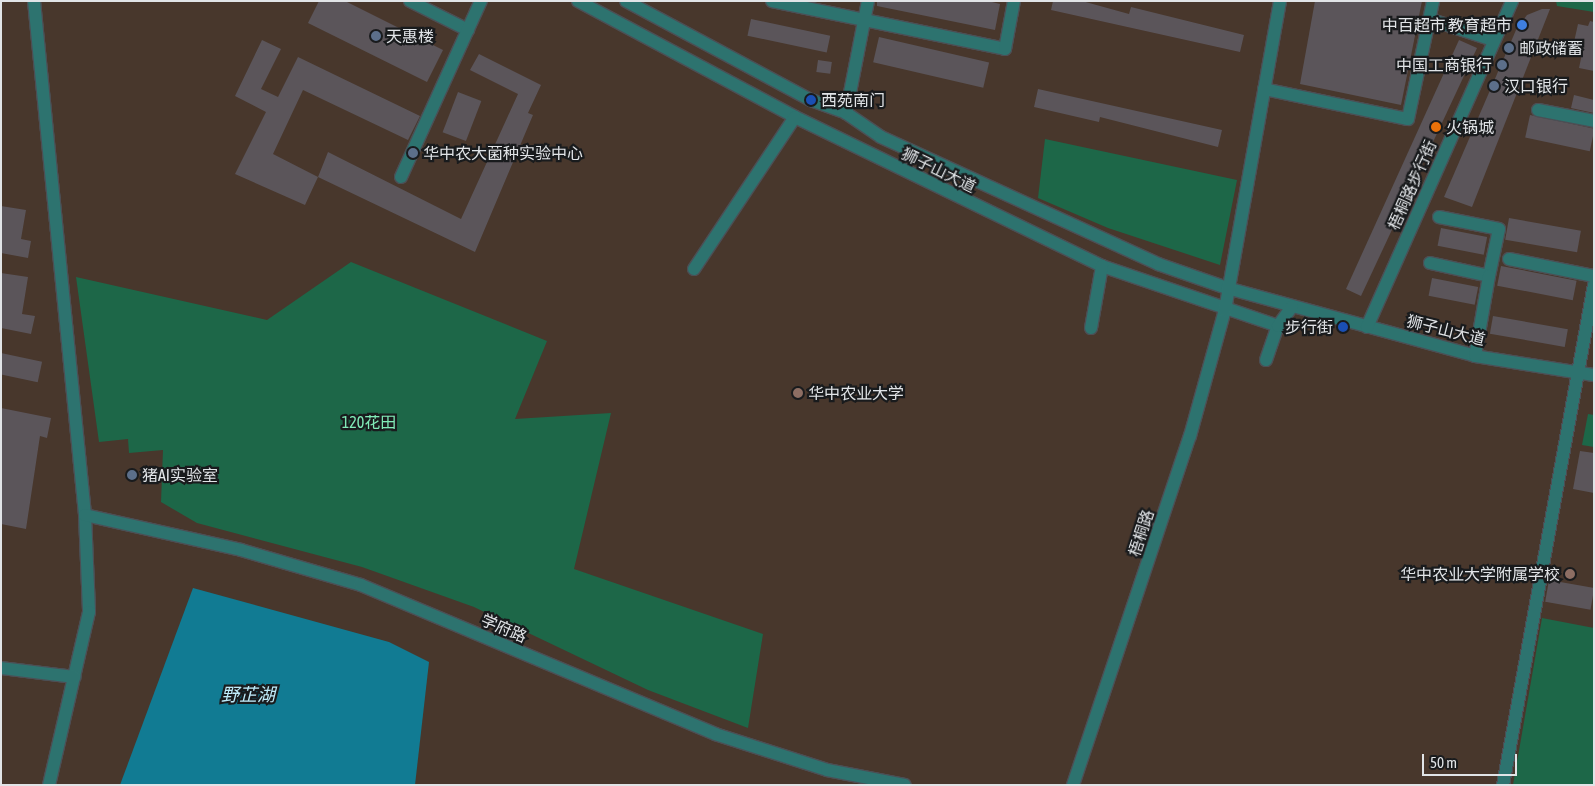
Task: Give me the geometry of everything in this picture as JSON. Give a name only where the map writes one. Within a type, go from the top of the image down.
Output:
[{"type":"street","points":[[34,1],[85,515],[89,612],[49,785]]},
{"type":"street","points":[[410,1],[468,30]]},
{"type":"street","points":[[401,177],[481,1]]},
{"type":"street","name":"狮子山大道","points":[[578,1],[795,117],[1102,266],[1225,310],[1278,326]]},
{"type":"street","name":"狮子山大道","points":[[626,1],[811,100],[846,113],[881,137],[976,183],[1158,264],[1227,288],[1292,307],[1475,356],[1594,375]]},
{"type":"street","points":[[772,1],[1005,49],[1014,1]]},
{"type":"street","points":[[846,113],[868,1]]},
{"type":"street","name":"梧桐路","points":[[1073,785],[1190,436],[1225,310],[1227,288],[1280,1]]},
{"type":"street","points":[[1264,90],[1408,120],[1432,1]]},
{"type":"street","name":"梧桐路步行街","points":[[1367,327],[1493,40],[1512,1]]},
{"type":"street","points":[[1429,19],[1493,40]]},
{"type":"street","points":[[1538,110],[1594,122]]},
{"type":"street","points":[[694,269],[795,117]]},
{"type":"street","points":[[1439,217],[1499,229],[1475,356]]},
{"type":"street","points":[[1509,259],[1594,276]]},
{"type":"street","points":[[1430,263],[1489,276]]},
{"type":"street","points":[[1091,328],[1102,266]]},
{"type":"street","points":[[1503,785],[1594,285]]},
{"type":"street","points":[[1266,360],[1278,326],[1292,307]]},
{"type":"street","name":"学府路","points":[[85,515],[241,550],[360,585],[715,734],[826,770],[905,785]]},
{"type":"street","points":[[1,668],[74,677]]},
{"type":"shaded area","name":"华中农业大学","points":[[1,1],[1594,1],[1594,785],[1,785]]},
{"type":"green space","points":[[1556,1],[1594,1],[1594,12],[1557,6]]},
{"type":"green space","points":[[1045,139],[1237,180],[1220,265],[1108,228],[1038,198]]},
{"type":"green space","name":"120花田","points":[[351,262],[547,341],[515,419],[611,413],[574,569],[763,634],[748,728],[648,690],[474,607],[362,567],[197,523],[161,502],[163,450],[129,453],[128,439],[99,442],[76,277],[267,320]]},
{"type":"green space","points":[[1588,414],[1594,415],[1594,447],[1582,445]]},
{"type":"green space","points":[[1542,618],[1594,628],[1594,785],[1513,785]]},
{"type":"water","name":"野芷湖","points":[[193,588],[389,642],[429,662],[415,785],[120,785]]},
{"type":"building","name":"天惠楼","points":[[319,1],[345,1],[443,50],[427,82],[308,23]]},
{"type":"building","points":[[877,1],[988,1],[1000,4],[995,30],[877,6]]},
{"type":"building","points":[[1053,1],[1082,1],[1129,14],[1131,7],[1244,35],[1240,52],[1051,10]]},
{"type":"building","points":[[1315,1],[1422,1],[1401,105],[1300,84]]},
{"type":"building","points":[[1542,9],[1550,9],[1472,207],[1444,197],[1516,30],[1527,15]]},
{"type":"building","points":[[751,19],[830,36],[827,52],[747,36]]},
{"type":"building","points":[[1590,21],[1594,22],[1594,71],[1579,68],[1584,44],[1574,42],[1578,24],[1588,26]]},
{"type":"building","points":[[879,37],[989,62],[983,88],[873,62]]},
{"type":"building","points":[[262,40],[281,49],[261,89],[278,97],[298,57],[420,116],[408,140],[303,90],[273,154],[318,177],[305,205],[235,174],[266,112],[235,96]]},
{"type":"building","points":[[1459,40],[1477,48],[1361,296],[1346,289]]},
{"type":"building","points":[[479,54],[541,85],[528,113],[533,115],[475,252],[318,177],[328,152],[461,219],[518,94],[470,70]]},
{"type":"building","points":[[818,60],[832,62],[830,74],[816,72]]},
{"type":"building","points":[[1038,89],[1222,130],[1218,147],[1100,117],[1099,122],[1034,107]]},
{"type":"building","points":[[458,92],[481,101],[466,141],[443,132]]},
{"type":"building","points":[[1574,95],[1594,100],[1594,113],[1571,108]]},
{"type":"building","points":[[1530,115],[1594,129],[1590,151],[1525,137]]},
{"type":"building","points":[[1,206],[26,210],[21,239],[31,241],[28,258],[1,253]]},
{"type":"building","points":[[1509,218],[1581,231],[1577,252],[1505,240]]},
{"type":"building","points":[[1441,228],[1487,237],[1484,255],[1438,246]]},
{"type":"building","points":[[1501,266],[1577,281],[1573,300],[1497,286]]},
{"type":"building","points":[[1,273],[28,277],[22,314],[35,316],[31,334],[1,328]]},
{"type":"building","points":[[1432,278],[1478,287],[1475,305],[1429,296]]},
{"type":"building","points":[[1493,316],[1568,329],[1565,347],[1490,334]]},
{"type":"building","points":[[1,353],[42,362],[38,382],[1,374]]},
{"type":"building","points":[[1,408],[51,418],[47,438],[40,436],[26,529],[1,524]]},
{"type":"building","points":[[1580,451],[1594,453],[1594,493],[1573,489]]},
{"type":"building","points":[[1549,580],[1594,588],[1590,610],[1545,602]]},
{"type":"place","name":"中百超市 教育超市","points":[[1522,25]]},
{"type":"place","name":"天惠楼","points":[[376,36]]},
{"type":"place","name":"邮政储蓄","points":[[1509,48]]},
{"type":"place","name":"中国工商银行","points":[[1502,65]]},
{"type":"place","name":"汉口银行","points":[[1494,86]]},
{"type":"place","name":"西苑南门","points":[[811,100]]},
{"type":"place","name":"火锅城","points":[[1436,127]]},
{"type":"place","name":"华中农大菌种实验中心","points":[[413,153]]},
{"type":"place","name":"步行街","points":[[1343,327]]},
{"type":"place","name":"华中农业大学","points":[[798,393]]},
{"type":"place","name":"猪AI实验室","points":[[132,475]]},
{"type":"place","name":"华中农业大学附属学校","points":[[1570,574]]}]
